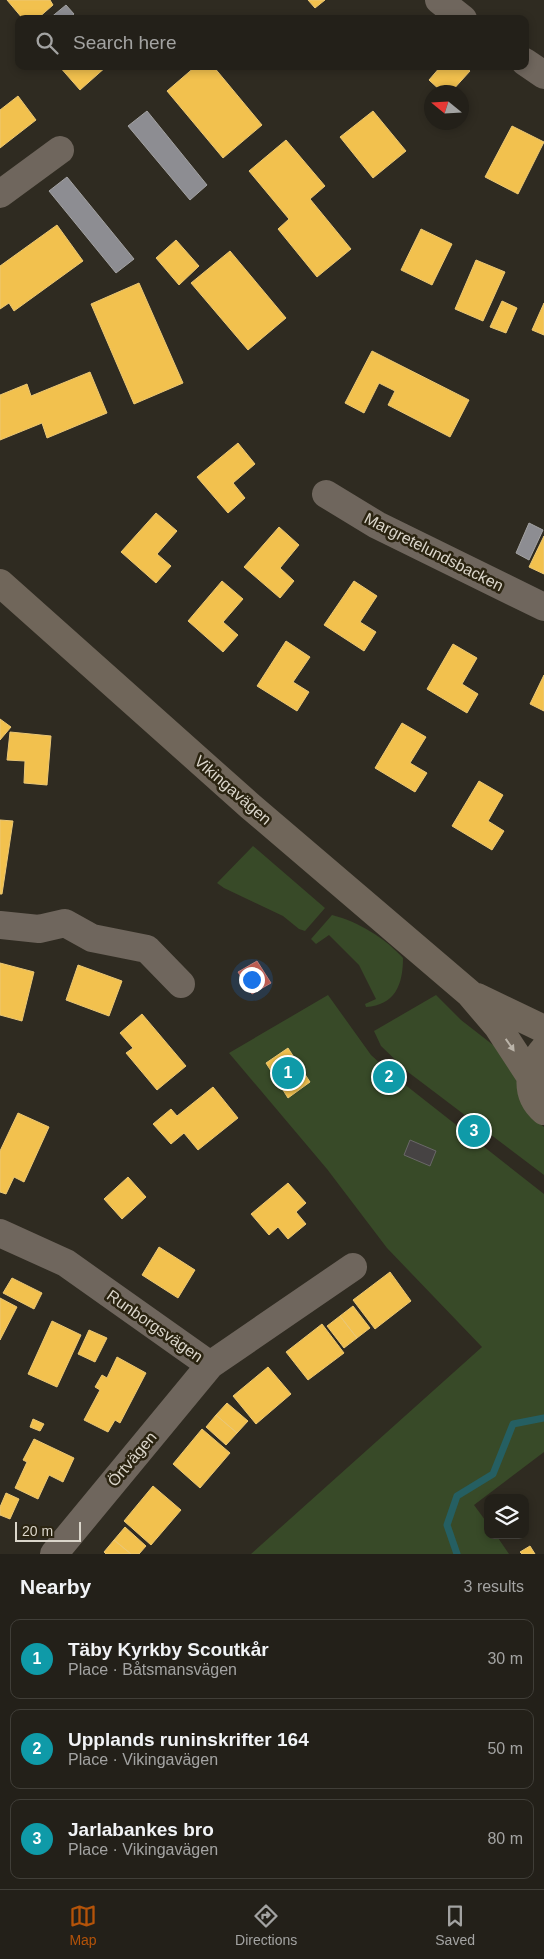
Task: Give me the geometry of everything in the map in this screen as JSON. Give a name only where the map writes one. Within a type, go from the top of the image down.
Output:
[{"type":"main road","name":"Vikingavägen","points":[[0,583],[250,806],[469,993],[498,1028],[530,1076],[531,1091],[539,1107],[544,1111]]},
{"type":"main road","name":"Vikingavägen","points":[[469,993],[544,1029]]},
{"type":"main road","points":[[530,1076],[534,1061],[544,1049]]},
{"type":"street","points":[[438,0],[458,15]]},
{"type":"street","points":[[529,65],[544,75]]},
{"type":"street","points":[[0,194],[60,150]]},
{"type":"street","name":"Margretelundsbacken","points":[[326,494],[377,525],[544,607]]},
{"type":"street","points":[[0,925],[39,929],[66,923],[92,938],[147,949],[180,984]]},
{"type":"street","name":"Runborgsvägen","points":[[0,1233],[66,1263],[210,1365],[353,1267]]},
{"type":"street","name":"Örtvägen","points":[[54,1554],[210,1365]]},
{"type":"green space","points":[[253,846],[325,908],[305,931],[299,929],[283,916],[217,883]]},
{"type":"green space","points":[[332,915],[352,922],[371,932],[403,958],[399,985],[390,998],[384,1002],[366,1007],[365,1004],[376,999],[359,965],[329,935],[316,944],[311,939]]},
{"type":"green space","points":[[328,995],[371,1055],[394,1076],[544,1194],[544,1452],[489,1494],[484,1494],[484,1497],[474,1505],[484,1519],[484,1539],[499,1539],[509,1554],[251,1554],[482,1347],[387,1248],[327,1169],[229,1053]]},
{"type":"green space","points":[[436,995],[461,1020],[497,1048],[514,1067],[529,1115],[544,1127],[544,1175],[408,1072],[381,1046],[374,1031]]},
{"type":"building: Homes","points":[[7,0],[50,0],[53,5],[42,15],[20,15]]},
{"type":"building: Homes","points":[[308,0],[325,0],[315,8]]},
{"type":"building: Homes","points":[[62,70],[102,70],[80,90]]},
{"type":"building: Homes","points":[[191,70],[216,70],[262,125],[223,158],[167,91]]},
{"type":"building: Homes","points":[[438,70],[470,71],[457,85],[434,85],[429,80]]},
{"type":"building: Homes","points":[[18,96],[36,120],[0,148],[0,110]]},
{"type":"building: Homes","points":[[373,111],[406,151],[373,178],[340,137]]},
{"type":"building: Homes","points":[[512,126],[544,142],[518,194],[485,177]]},
{"type":"building: Homes","points":[[286,140],[325,186],[310,199],[351,249],[317,277],[278,229],[289,219],[249,171]]},
{"type":"building: Homes","points":[[57,225],[83,261],[14,311],[9,303],[0,309],[0,266]]},
{"type":"building: Homes","points":[[421,229],[452,244],[432,285],[401,270]]},
{"type":"building: Homes","points":[[176,240],[199,266],[179,285],[156,258]]},
{"type":"building: Homes","points":[[230,251],[286,318],[248,350],[191,283]]},
{"type":"building: Homes","points":[[476,260],[505,272],[483,321],[455,309]]},
{"type":"building: Homes","points":[[139,283],[183,383],[134,404],[91,304]]},
{"type":"building: Homes","points":[[502,301],[517,308],[506,333],[490,327]]},
{"type":"building: Homes","points":[[544,303],[544,335],[532,330]]},
{"type":"building: Homes","points":[[372,351],[469,400],[450,437],[388,405],[395,391],[379,383],[364,413],[345,403]]},
{"type":"building: Homes","points":[[90,372],[107,413],[47,438],[42,423],[0,440],[0,395],[27,384],[31,396]]},
{"type":"building: Homes","points":[[238,443],[255,464],[233,483],[245,498],[228,513],[197,477]]},
{"type":"building: Homes","points":[[156,513],[177,531],[157,554],[171,566],[156,583],[121,552]]},
{"type":"building: Homes","points":[[279,527],[299,545],[280,568],[294,581],[280,598],[244,567]]},
{"type":"building: Homes","points":[[544,536],[544,574],[529,567]]},
{"type":"building: Homes","points":[[222,581],[243,599],[223,622],[238,635],[223,652],[188,621]]},
{"type":"building: Homes","points":[[354,581],[377,596],[360,622],[376,632],[364,651],[324,625]]},
{"type":"building: Homes","points":[[286,641],[310,657],[293,682],[309,692],[297,711],[257,686]]},
{"type":"building: Homes","points":[[453,644],[477,658],[462,684],[478,694],[467,713],[427,689]]},
{"type":"building: Homes","points":[[544,675],[544,711],[530,704]]},
{"type":"building: Homes","points":[[0,719],[11,727],[0,740]]},
{"type":"building: Homes","points":[[402,723],[426,737],[410,763],[427,773],[415,792],[375,768]]},
{"type":"building: Homes","points":[[10,732],[51,736],[47,785],[24,783],[25,761],[7,760]]},
{"type":"building: Homes","points":[[479,781],[503,795],[488,821],[504,831],[492,850],[452,826]]},
{"type":"building: Homes","points":[[0,820],[13,821],[2,894],[0,894]]},
{"type":"building: Homes","points":[[0,963],[34,972],[22,1021],[0,1015]]},
{"type":"building: Homes","points":[[78,965],[122,981],[109,1016],[66,1000]]},
{"type":"building: Homes","points":[[142,1014],[186,1066],[157,1090],[126,1053],[133,1048],[120,1033]]},
{"type":"building: Homes","points":[[288,1048],[310,1082],[288,1098],[266,1063]]},
{"type":"building: Homes","points":[[213,1087],[238,1118],[198,1150],[184,1133],[171,1144],[153,1124],[171,1109],[177,1116]]},
{"type":"building: Homes","points":[[18,1113],[49,1127],[24,1182],[14,1177],[6,1194],[0,1192],[0,1151]]},
{"type":"building: Homes","points":[[128,1177],[146,1197],[122,1219],[104,1199]]},
{"type":"building: Homes","points":[[288,1183],[306,1203],[296,1212],[306,1224],[288,1239],[278,1227],[269,1235],[251,1214]]},
{"type":"building: Homes","points":[[159,1247],[195,1270],[178,1298],[142,1275]]},
{"type":"building: Homes","points":[[390,1272],[411,1301],[375,1329],[353,1300]]},
{"type":"building: Homes","points":[[12,1278],[42,1293],[34,1309],[3,1293]]},
{"type":"building: Homes","points":[[0,1298],[17,1307],[0,1340]]},
{"type":"building: Homes","points":[[353,1306],[370,1328],[357,1338],[340,1316]]},
{"type":"building: Homes","points":[[340,1316],[357,1338],[344,1348],[327,1326]]},
{"type":"building: Homes","points":[[52,1321],[81,1335],[57,1387],[28,1374]]},
{"type":"building: Homes","points":[[322,1324],[344,1353],[308,1380],[286,1352]]},
{"type":"building: Homes","points":[[89,1330],[107,1338],[95,1362],[78,1354]]},
{"type":"building: Homes","points":[[117,1357],[146,1373],[120,1423],[115,1420],[108,1432],[84,1420],[100,1390],[95,1387],[102,1375],[107,1378]]},
{"type":"building: Homes","points":[[268,1367],[291,1394],[256,1424],[233,1396]]},
{"type":"building: Homes","points":[[227,1403],[248,1421],[237,1433],[216,1415]]},
{"type":"building: Homes","points":[[216,1415],[237,1433],[226,1445],[206,1427]]},
{"type":"building: Homes","points":[[33,1419],[44,1424],[40,1431],[30,1427]]},
{"type":"building: Homes","points":[[202,1429],[230,1453],[200,1488],[173,1464]]},
{"type":"building: Homes","points":[[34,1439],[74,1458],[63,1482],[49,1475],[38,1499],[15,1488],[27,1462],[23,1460]]},
{"type":"building: Homes","points":[[153,1486],[181,1510],[151,1545],[124,1521]]},
{"type":"building: Homes","points":[[6,1493],[19,1499],[10,1519],[0,1515],[0,1507]]},
{"type":"building: Homes","points":[[125,1527],[146,1546],[139,1554],[131,1554],[114,1540]]},
{"type":"building: Homes","points":[[114,1540],[131,1554],[106,1554],[104,1552]]},
{"type":"building: Homes","points":[[530,1546],[535,1554],[522,1554],[520,1552]]},
{"type":"building: Shops","points":[[257,961],[271,983],[252,994],[238,972]]},
{"type":"building: Industry","points":[[66,5],[74,14],[73,15],[54,15]]},
{"type":"building: Industry","points":[[147,111],[207,185],[190,200],[128,126]]},
{"type":"building: Industry","points":[[67,177],[134,259],[116,273],[49,191]]},
{"type":"building: Industry","points":[[529,523],[543,530],[529,560],[516,553]]},
{"type":"building: Other","points":[[410,1140],[436,1151],[430,1166],[404,1155]]},
{"type":"waterway","points":[[457,1554],[447,1525],[457,1496],[493,1474],[513,1424],[544,1418]]},
{"type":"place","name":"Täby Kyrkby Scoutkår","points":[[288,1073]]},
{"type":"place","name":"Upplands runinskrifter 164","points":[[389,1077]]},
{"type":"place","name":"Jarlabankes bro","points":[[474,1131]]}]
